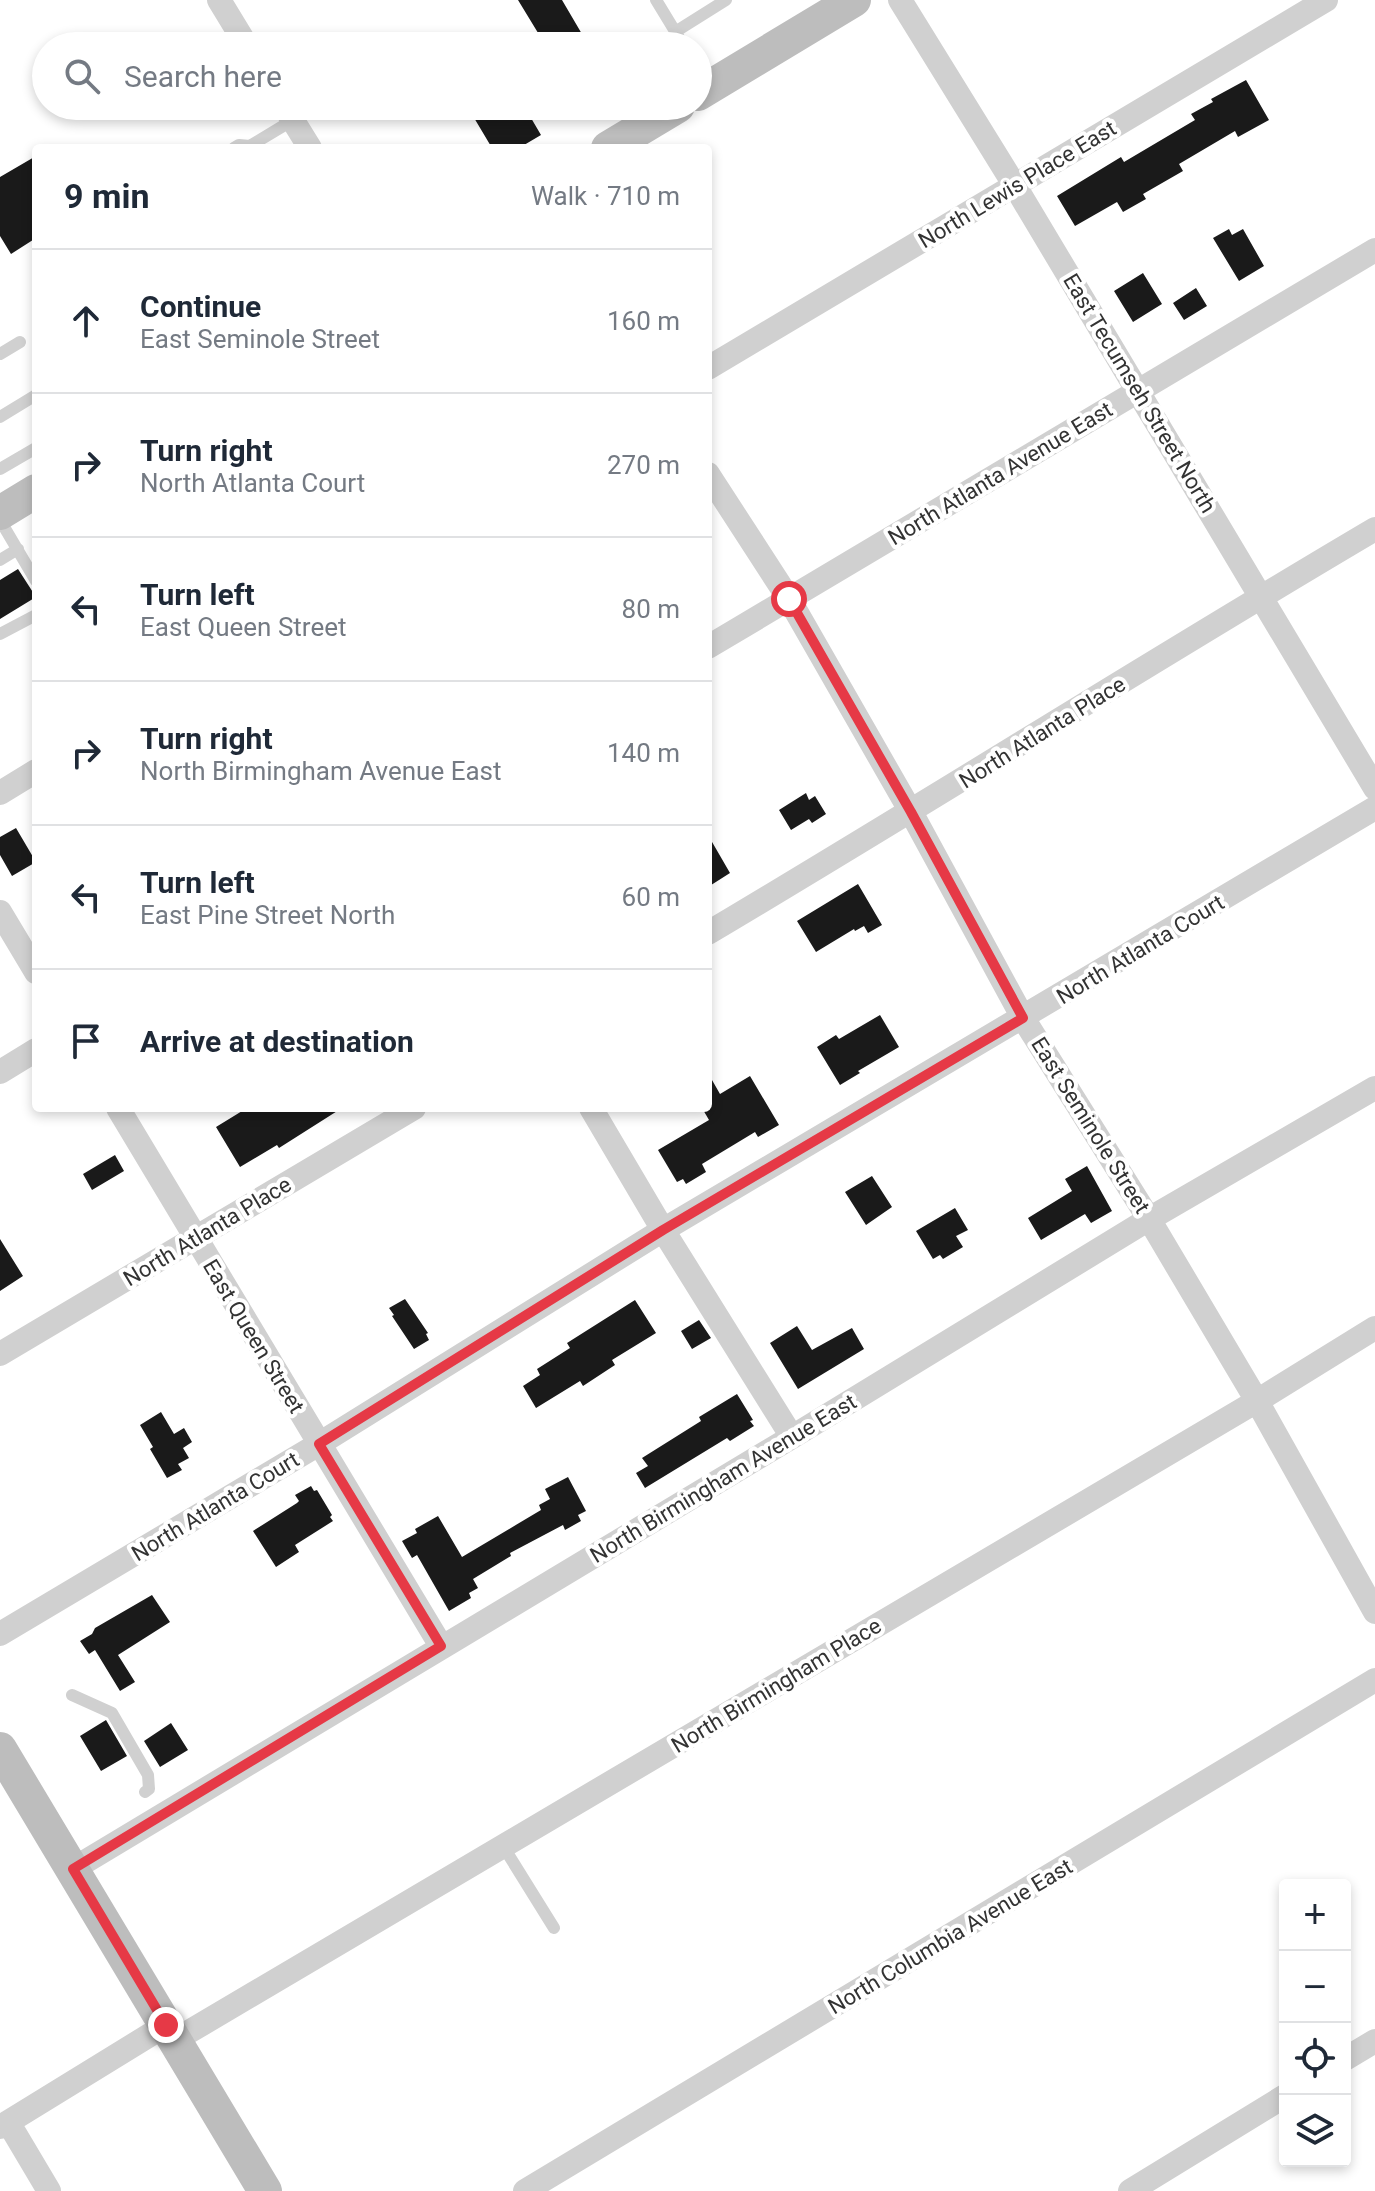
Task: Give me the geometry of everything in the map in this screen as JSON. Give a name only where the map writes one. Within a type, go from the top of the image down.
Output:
[{"type":"main road","points":[[712,81],[854,0]]},
{"type":"main road","points":[[615,144],[655,120]]},
{"type":"main road","points":[[0,513],[32,493]]},
{"type":"main road","points":[[0,1749],[265,2191]]},
{"type":"street","points":[[219,0],[238,32]]},
{"type":"street","name":"East Tecumseh Street North","points":[[900,0],[1015,186],[1375,788]]},
{"type":"street","name":"North Lewis Place East","points":[[712,366],[1326,0]]},
{"type":"street","points":[[292,120],[307,144]]},
{"type":"street","name":"North Atlanta Avenue East","points":[[712,645],[1375,250]]},
{"type":"street","name":"East Seminole Street","points":[[712,480],[789,599],[911,812],[1023,1018],[1149,1219],[1257,1401],[1375,1612]]},
{"type":"street","name":"North Atlanta Place","points":[[712,931],[1375,529]]},
{"type":"street","points":[[0,793],[32,773]]},
{"type":"street","name":"North Atlanta Court","points":[[0,1634],[319,1444],[663,1230],[1375,808]]},
{"type":"street","points":[[0,912],[32,965]]},
{"type":"street","points":[[0,1072],[32,1052]]},
{"type":"street","name":"North Birmingham Avenue East","points":[[73,1869],[1149,1219],[1375,1088]]},
{"type":"street","name":"East Queen Street","points":[[120,1112],[441,1646]]},
{"type":"street","name":"North Atlanta Place","points":[[0,1354],[407,1112]]},
{"type":"street","points":[[593,1112],[792,1437]]},
{"type":"street","name":"North Birmingham Place","points":[[4,2124],[503,1846],[1257,1401],[1375,1328]]},
{"type":"street","name":"North Columbia Avenue East","points":[[525,2191],[1375,1680]]},
{"type":"street","points":[[1351,2055],[1375,2041]]},
{"type":"street","points":[[1130,2191],[1279,2100]]},
{"type":"street","points":[[4,2124],[49,2191]]},
{"type":"lane","points":[[656,0],[675,32],[726,0]]},
{"type":"lane","points":[[254,144],[280,120]]},
{"type":"lane","points":[[0,354],[20,342]]},
{"type":"lane","points":[[0,417],[32,397]]},
{"type":"lane","points":[[0,469],[32,450]]},
{"type":"lane","points":[[0,520],[32,574]]},
{"type":"lane","points":[[0,560],[18,549]]},
{"type":"lane","points":[[0,634],[32,617]]},
{"type":"lane","points":[[72,1695],[112,1713],[148,1775],[149,1789],[145,1792]]},
{"type":"lane","points":[[503,1846],[554,1928]]},
{"type":"building","points":[[518,0],[562,0],[581,32],[537,32]]},
{"type":"building","points":[[1246,80],[1269,120],[1238,137],[1235,131],[1179,164],[1183,171],[1143,194],[1146,199],[1123,212],[1117,202],[1075,226],[1057,196],[1121,157],[1124,162],[1195,120],[1191,114]]},
{"type":"building","points":[[475,120],[532,120],[541,135],[526,144],[490,144]]},
{"type":"building","points":[[32,158],[32,241],[11,254],[0,236],[0,177]]},
{"type":"building","points":[[1229,229],[1232,235],[1243,229],[1264,266],[1239,281],[1213,238]]},
{"type":"building","points":[[1143,273],[1162,304],[1133,322],[1114,291]]},
{"type":"building","points":[[1196,288],[1207,306],[1184,320],[1173,303]]},
{"type":"building","points":[[18,569],[32,591],[32,599],[0,619],[0,580]]},
{"type":"building","points":[[806,793],[809,800],[815,796],[826,814],[812,823],[809,819],[791,830],[779,810]]},
{"type":"building","points":[[16,828],[32,855],[32,864],[12,876],[0,855],[0,837]]},
{"type":"building","points":[[712,842],[730,873],[712,884]]},
{"type":"building","points":[[858,884],[882,925],[868,933],[864,926],[854,929],[816,952],[797,921]]},
{"type":"building","points":[[880,1015],[899,1047],[840,1085],[817,1047],[836,1035],[839,1039]]},
{"type":"building","points":[[750,1076],[779,1125],[758,1137],[755,1132],[702,1164],[706,1172],[686,1184],[683,1179],[677,1182],[658,1150],[709,1120],[704,1112],[712,1112],[712,1080],[720,1094]]},
{"type":"building","points":[[240,1112],[336,1112],[279,1148],[277,1145],[240,1167],[216,1127]]},
{"type":"building","points":[[115,1155],[124,1171],[92,1190],[83,1174]]},
{"type":"building","points":[[1087,1166],[1112,1211],[1091,1223],[1085,1214],[1041,1240],[1028,1218],[1072,1191],[1065,1179]]},
{"type":"building","points":[[872,1176],[892,1207],[866,1225],[845,1192]]},
{"type":"building","points":[[955,1208],[968,1230],[956,1236],[963,1247],[943,1259],[940,1255],[933,1259],[916,1231]]},
{"type":"building","points":[[0,1239],[23,1276],[0,1291]]},
{"type":"building","points":[[405,1299],[428,1333],[429,1340],[414,1349],[389,1308]]},
{"type":"building","points":[[635,1300],[656,1333],[612,1360],[615,1365],[583,1386],[580,1381],[536,1408],[523,1386],[540,1375],[537,1369],[570,1348],[567,1343]]},
{"type":"building","points":[[699,1320],[711,1338],[692,1349],[681,1331]]},
{"type":"building","points":[[797,1326],[812,1350],[852,1328],[864,1349],[798,1389],[770,1343]]},
{"type":"building","points":[[737,1394],[754,1426],[730,1441],[727,1438],[645,1488],[636,1473],[648,1466],[642,1458]]},
{"type":"building","points":[[161,1412],[174,1434],[184,1428],[192,1442],[183,1448],[189,1458],[178,1464],[182,1470],[167,1478],[140,1425]]},
{"type":"building","points":[[568,1477],[586,1511],[578,1515],[581,1521],[565,1530],[563,1525],[510,1553],[511,1556],[473,1579],[478,1588],[469,1593],[471,1598],[449,1611],[417,1555],[412,1558],[402,1541],[417,1533],[415,1529],[438,1516],[462,1557],[541,1510],[539,1505],[550,1499],[545,1489]]},
{"type":"building","points":[[311,1486],[314,1491],[317,1490],[333,1521],[295,1545],[299,1552],[276,1567],[253,1531],[297,1503],[299,1501],[295,1495]]},
{"type":"building","points":[[152,1595],[170,1622],[118,1655],[135,1682],[120,1691],[95,1650],[89,1654],[80,1641],[92,1634],[95,1628]]},
{"type":"building","points":[[106,1720],[127,1756],[101,1771],[80,1736]]},
{"type":"building","points":[[171,1723],[188,1750],[160,1767],[144,1741]]},
{"type":"route","points":[[166,2025],[73,1869],[441,1646],[319,1444],[663,1230],[1023,1018],[911,812],[789,599]]}]
